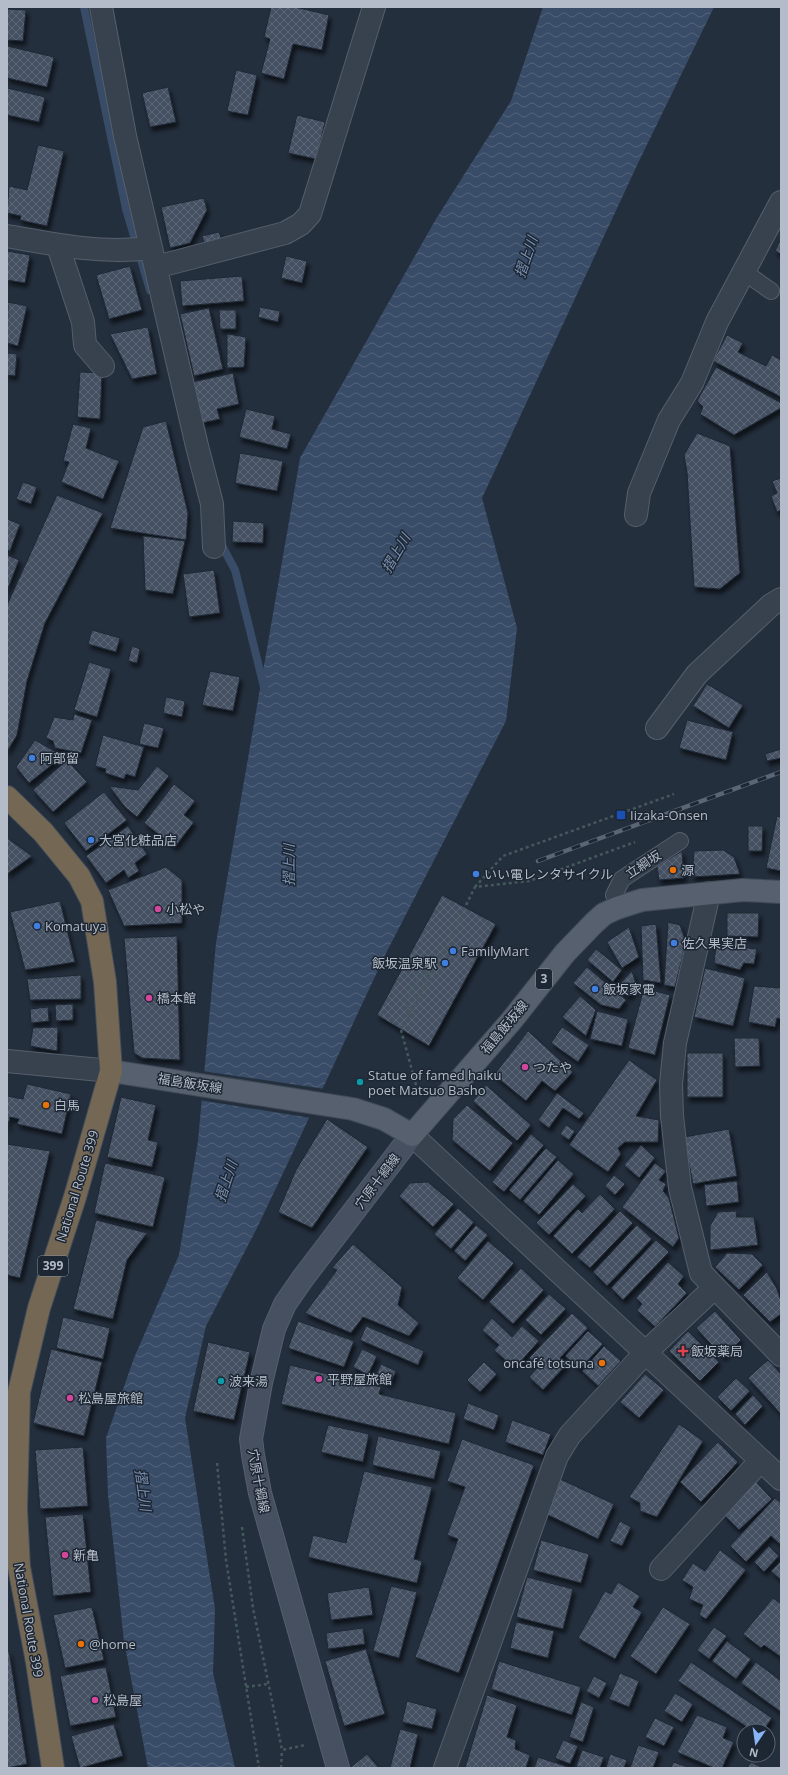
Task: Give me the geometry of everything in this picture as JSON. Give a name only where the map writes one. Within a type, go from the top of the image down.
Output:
[{"type":"highway","name":"National Route 399","points":[[7,797],[43,832],[79,876],[92,902],[105,982],[111,1072],[75,1197],[39,1308],[19,1392],[12,1524],[37,1662],[53,1768]]},
{"type":"main road","name":"福島飯坂線","points":[[111,1072],[353,1109],[384,1119],[412,1135],[512,1020],[564,953],[604,914],[628,903],[642,900],[743,890],[781,892]]},
{"type":"main road","name":"穴原十綱線","points":[[338,1768],[260,1493],[251,1439],[259,1390],[269,1346],[274,1328],[286,1304],[303,1278],[412,1135]]},
{"type":"street","points":[[101,7],[125,136],[212,504],[214,547]]},
{"type":"street","points":[[7,236],[58,246],[125,251],[153,257],[285,233],[301,224],[310,214],[374,7]]},
{"type":"street","points":[[636,516],[639,493],[669,420],[692,383],[718,322],[781,202]]},
{"type":"street","points":[[58,246],[83,322],[85,345],[103,366]]},
{"type":"street","points":[[657,728],[696,674],[771,605],[781,599]]},
{"type":"street","points":[[709,893],[675,1043],[671,1084],[672,1116],[680,1188],[701,1273],[714,1288],[733,1304],[781,1355]]},
{"type":"street","points":[[7,1061],[111,1072]]},
{"type":"street","points":[[412,1135],[781,1479]]},
{"type":"street","points":[[445,1768],[557,1456],[570,1435],[646,1352],[714,1288]]},
{"type":"street","points":[[660,1569],[761,1460]]},
{"type":"lane","points":[[744,272],[771,291]]},
{"type":"lane","name":"立綱坂","points":[[614,895],[622,879],[680,841]]},
{"type":"path","points":[[416,1085],[402,1030],[435,968],[474,887],[503,856],[674,794]]},
{"type":"path","points":[[474,887],[529,881],[641,840]]},
{"type":"path","points":[[410,1015],[406,1000],[417,980],[435,968]]},
{"type":"path","points":[[217,1463],[226,1560],[259,1768]]},
{"type":"path","points":[[241,1521],[253,1608],[282,1750],[280,1768]]},
{"type":"path","points":[[246,1686],[268,1684]]},
{"type":"path","points":[[282,1750],[306,1745]]},
{"type":"water","name":"摺上川","points":[[543,7],[714,7],[640,159],[482,498],[517,628],[506,721],[385,955],[257,1228],[206,1326],[185,1418],[215,1609],[213,1673],[235,1768],[148,1768],[124,1641],[108,1495],[106,1438],[134,1358],[179,1255],[198,1141],[216,943],[300,458],[436,219],[511,101]]},
{"type":"pier","points":[[202,1071],[325,1089],[311,1118],[199,1100]]},
{"type":"building","points":[[271,7],[295,7],[329,15],[322,50],[293,44],[284,79],[261,73],[270,39],[264,37]]},
{"type":"building","points":[[7,9],[26,10],[23,41],[7,40]]},
{"type":"building","points":[[7,46],[54,57],[47,87],[7,78]]},
{"type":"building","points":[[236,70],[257,75],[248,115],[227,111]]},
{"type":"building","points":[[168,87],[176,122],[150,127],[142,93]]},
{"type":"building","points":[[7,88],[45,97],[39,122],[7,115]]},
{"type":"building","points":[[297,115],[325,122],[316,159],[288,153]]},
{"type":"building","points":[[38,145],[64,151],[47,226],[20,220],[21,216],[7,213],[9,186],[27,190]]},
{"type":"building","points":[[204,198],[207,210],[190,243],[170,248],[161,207]]},
{"type":"building","points":[[219,232],[222,241],[205,245],[202,236]]},
{"type":"building","points":[[781,239],[781,254],[775,251]]},
{"type":"building","points":[[7,251],[30,255],[25,283],[7,280]]},
{"type":"building","points":[[286,256],[307,261],[302,283],[281,278]]},
{"type":"building","points":[[130,266],[142,310],[109,319],[96,275]]},
{"type":"building","points":[[242,276],[244,301],[182,306],[180,281]]},
{"type":"building","points":[[8,302],[27,306],[18,346],[7,343]]},
{"type":"building","points":[[260,307],[280,311],[278,322],[258,317]]},
{"type":"building","points":[[209,308],[223,369],[194,376],[180,314]]},
{"type":"building","points":[[219,310],[236,310],[236,329],[220,329]]},
{"type":"building","points":[[148,327],[157,374],[132,379],[110,334]]},
{"type":"building","points":[[227,334],[246,337],[244,367],[227,368]]},
{"type":"building","points":[[727,335],[743,343],[738,352],[766,366],[772,355],[781,360],[781,397],[713,361]]},
{"type":"building","points":[[7,353],[17,354],[15,376],[7,375]]},
{"type":"building","points":[[716,367],[781,403],[781,408],[734,435],[700,414],[703,407],[697,401]]},
{"type":"building","points":[[80,372],[102,373],[100,419],[77,417]]},
{"type":"building","points":[[233,373],[239,404],[217,409],[220,419],[202,423],[193,382]]},
{"type":"building","points":[[246,409],[275,416],[272,429],[291,434],[287,449],[239,437]]},
{"type":"building","points":[[166,421],[188,513],[186,540],[110,528],[143,427]]},
{"type":"building","points":[[73,424],[91,428],[86,448],[119,461],[103,499],[61,482],[69,462],[63,461]]},
{"type":"building","points":[[697,433],[730,446],[740,573],[720,589],[694,587],[687,472],[684,455]]},
{"type":"building","points":[[240,453],[283,461],[277,491],[235,483]]},
{"type":"building","points":[[781,478],[781,510],[777,512],[771,496],[777,493],[772,481]]},
{"type":"building","points":[[23,482],[37,487],[31,504],[16,499]]},
{"type":"building","points":[[57,495],[103,513],[45,623],[27,681],[17,735],[7,752],[7,605]]},
{"type":"building","points":[[7,519],[20,524],[10,551],[7,550]]},
{"type":"building","points":[[233,521],[264,523],[263,543],[232,542]]},
{"type":"building","points":[[143,536],[185,541],[173,594],[145,590]]},
{"type":"building","points":[[7,555],[19,560],[7,591]]},
{"type":"building","points":[[214,570],[220,613],[189,617],[183,574]]},
{"type":"building","points":[[92,630],[120,638],[116,652],[88,644]]},
{"type":"building","points":[[132,646],[140,649],[137,663],[128,661]]},
{"type":"building","points":[[89,662],[111,669],[97,717],[74,710]]},
{"type":"building","points":[[210,671],[240,677],[233,711],[202,705]]},
{"type":"building","points":[[707,684],[743,705],[729,728],[693,706]]},
{"type":"building","points":[[166,697],[185,701],[182,717],[163,713]]},
{"type":"building","points":[[74,714],[92,720],[81,753],[55,748],[53,741],[46,738],[54,717],[73,720]]},
{"type":"building","points":[[687,720],[733,732],[726,760],[679,748]]},
{"type":"building","points":[[144,723],[164,728],[158,748],[139,744]]},
{"type":"building","points":[[103,735],[144,747],[135,777],[126,774],[124,779],[105,773],[106,769],[95,766]]},
{"type":"building","points":[[35,740],[63,756],[29,783],[16,767]]},
{"type":"building","points":[[781,749],[781,758],[767,761],[765,754]]},
{"type":"building","points":[[67,760],[87,782],[53,812],[33,790]]},
{"type":"building","points":[[157,766],[169,776],[137,817],[125,807],[109,786],[138,790]]},
{"type":"building","points":[[174,784],[195,801],[184,815],[194,822],[175,847],[144,823]]},
{"type":"building","points":[[104,792],[127,820],[86,851],[64,823]]},
{"type":"building","points":[[777,816],[781,817],[781,871],[766,868]]},
{"type":"building","points":[[128,826],[147,854],[135,863],[139,871],[128,878],[124,870],[106,883],[86,856]]},
{"type":"building","points":[[748,826],[763,826],[762,851],[748,851]]},
{"type":"building","points":[[7,838],[32,856],[7,874]]},
{"type":"building","points":[[723,850],[734,857],[740,874],[692,877],[694,851]]},
{"type":"building","points":[[682,851],[684,878],[659,880],[657,866]]},
{"type":"building","points":[[166,867],[182,880],[182,923],[124,926],[108,890]]},
{"type":"building","points":[[442,895],[496,924],[429,1046],[377,1015]]},
{"type":"building","points":[[60,901],[75,962],[25,970],[10,912]]},
{"type":"building","points":[[727,913],[759,913],[758,937],[727,936]]},
{"type":"building","points":[[668,922],[680,925],[686,942],[675,987],[664,985]]},
{"type":"building","points":[[656,924],[661,983],[643,980],[641,926]]},
{"type":"building","points":[[629,927],[639,957],[622,968],[607,942]]},
{"type":"building","points":[[177,936],[180,1060],[142,1058],[134,1053],[124,938]]},
{"type":"building","points":[[716,945],[757,949],[754,964],[744,963],[740,970],[714,963]]},
{"type":"building","points":[[596,949],[622,970],[613,982],[587,960]]},
{"type":"building","points":[[587,967],[626,1000],[619,1009],[601,1005],[573,983]]},
{"type":"building","points":[[705,968],[745,978],[733,1026],[694,1017]]},
{"type":"building","points":[[632,971],[637,987],[629,997],[617,987]]},
{"type":"building","points":[[81,975],[81,999],[30,1000],[27,979]]},
{"type":"building","points":[[754,986],[781,988],[781,1019],[777,1018],[775,1027],[748,1022]]},
{"type":"building","points":[[644,988],[670,995],[655,1055],[628,1048]]},
{"type":"building","points":[[580,996],[596,1010],[586,1036],[562,1017]]},
{"type":"building","points":[[73,1004],[73,1020],[56,1021],[55,1005]]},
{"type":"building","points":[[48,1007],[49,1021],[31,1023],[30,1009]]},
{"type":"building","points":[[597,1011],[628,1019],[622,1046],[590,1039]]},
{"type":"building","points":[[58,1027],[57,1051],[30,1046],[33,1028]]},
{"type":"building","points":[[562,1027],[589,1045],[578,1062],[551,1043]]},
{"type":"building","points":[[528,1031],[573,1072],[555,1091],[542,1081],[526,1101],[494,1075]]},
{"type":"building","points":[[734,1038],[759,1038],[760,1066],[735,1067]]},
{"type":"building","points":[[687,1053],[723,1053],[723,1097],[687,1097]]},
{"type":"building","points":[[629,1060],[657,1080],[636,1116],[659,1120],[658,1142],[625,1142],[618,1148],[621,1154],[608,1172],[569,1145]]},
{"type":"building","points":[[27,1084],[71,1094],[62,1134],[17,1124],[19,1119],[10,1117],[7,1129],[7,1096],[23,1099]]},
{"type":"building","points":[[486,1085],[531,1125],[517,1141],[473,1101]]},
{"type":"building","points":[[557,1093],[584,1113],[579,1119],[563,1108],[549,1128],[538,1120]]},
{"type":"building","points":[[121,1097],[156,1105],[148,1140],[158,1142],[152,1167],[107,1157]]},
{"type":"building","points":[[467,1105],[513,1143],[490,1171],[452,1140],[453,1119]]},
{"type":"building","points":[[327,1119],[368,1147],[312,1228],[278,1212],[296,1170]]},
{"type":"building","points":[[566,1125],[575,1131],[569,1140],[560,1134]]},
{"type":"building","points":[[729,1129],[737,1176],[693,1184],[684,1137]]},
{"type":"building","points":[[531,1134],[544,1145],[504,1192],[492,1182]]},
{"type":"building","points":[[7,1144],[50,1151],[20,1278],[7,1275]]},
{"type":"building","points":[[641,1145],[655,1158],[639,1178],[624,1165]]},
{"type":"building","points":[[546,1148],[557,1157],[520,1200],[509,1190]]},
{"type":"building","points":[[558,1160],[574,1174],[539,1215],[523,1201]]},
{"type":"building","points":[[105,1163],[165,1177],[153,1227],[94,1213]]},
{"type":"building","points":[[655,1163],[666,1171],[659,1180],[666,1184],[663,1191],[669,1198],[679,1238],[673,1247],[622,1207]]},
{"type":"building","points":[[614,1175],[625,1184],[615,1195],[605,1186]]},
{"type":"building","points":[[737,1181],[739,1202],[706,1206],[704,1185]]},
{"type":"building","points":[[428,1182],[454,1204],[433,1227],[399,1196],[410,1183]]},
{"type":"building","points":[[573,1184],[586,1196],[549,1235],[536,1223]]},
{"type":"building","points":[[600,1194],[615,1209],[572,1254],[553,1236],[578,1209],[582,1213]]},
{"type":"building","points":[[458,1208],[474,1222],[451,1249],[434,1234]]},
{"type":"building","points":[[620,1211],[633,1223],[590,1268],[577,1257]]},
{"type":"building","points":[[737,1211],[736,1217],[754,1217],[758,1245],[710,1250],[710,1226],[718,1212]]},
{"type":"building","points":[[96,1220],[147,1233],[127,1260],[113,1319],[73,1309]]},
{"type":"building","points":[[476,1225],[488,1235],[465,1261],[454,1251]]},
{"type":"building","points":[[637,1225],[652,1239],[607,1286],[593,1272]]},
{"type":"building","points":[[656,1240],[669,1252],[623,1300],[611,1288]]},
{"type":"building","points":[[488,1241],[514,1263],[483,1300],[457,1278]]},
{"type":"building","points":[[353,1244],[402,1287],[398,1305],[419,1323],[409,1336],[363,1317],[351,1333],[305,1313],[337,1270],[332,1268]]},
{"type":"building","points":[[727,1253],[752,1254],[763,1265],[739,1290],[715,1267]]},
{"type":"building","points":[[668,1262],[684,1276],[678,1284],[687,1293],[655,1327],[637,1310],[642,1304],[636,1298]]},
{"type":"building","points":[[521,1268],[544,1290],[513,1324],[489,1302]]},
{"type":"building","points":[[767,1272],[777,1289],[781,1301],[781,1314],[770,1322],[743,1295]]},
{"type":"building","points":[[549,1294],[566,1309],[541,1335],[525,1320]]},
{"type":"building","points":[[715,1311],[741,1340],[723,1357],[696,1328]]},
{"type":"building","points":[[572,1313],[588,1328],[560,1358],[567,1364],[543,1390],[529,1377],[539,1366],[529,1358]]},
{"type":"building","points":[[63,1317],[110,1328],[103,1359],[56,1348]]},
{"type":"building","points":[[492,1318],[512,1337],[522,1326],[539,1341],[520,1362],[517,1360],[512,1366],[494,1350],[499,1345],[482,1330]]},
{"type":"building","points":[[298,1321],[354,1341],[344,1367],[288,1348]]},
{"type":"building","points":[[366,1326],[424,1351],[418,1365],[360,1340]]},
{"type":"building","points":[[588,1331],[603,1344],[580,1369],[565,1356]]},
{"type":"building","points":[[688,1331],[719,1362],[700,1381],[669,1351]]},
{"type":"building","name":"波来湯","points":[[208,1342],[250,1352],[234,1420],[193,1411]]},
{"type":"building","points":[[604,1346],[621,1361],[598,1386],[582,1371]]},
{"type":"building","points":[[51,1349],[102,1362],[84,1436],[33,1423]]},
{"type":"building","points":[[362,1349],[377,1356],[368,1375],[353,1367]]},
{"type":"building","points":[[768,1360],[781,1374],[781,1414],[748,1378]]},
{"type":"building","points":[[484,1362],[497,1374],[480,1392],[467,1380]]},
{"type":"building","points":[[381,1364],[396,1371],[390,1384],[375,1378]]},
{"type":"building","points":[[290,1365],[381,1387],[379,1394],[456,1413],[449,1444],[281,1404]]},
{"type":"building","points":[[645,1374],[664,1390],[639,1418],[620,1402]]},
{"type":"building","points":[[736,1378],[750,1391],[731,1411],[717,1397]]},
{"type":"building","points":[[753,1395],[763,1406],[745,1425],[735,1414]]},
{"type":"building","points":[[468,1403],[499,1415],[494,1430],[463,1419]]},
{"type":"building","points":[[512,1420],[551,1434],[543,1455],[505,1442]]},
{"type":"building","points":[[679,1424],[703,1441],[657,1517],[640,1511],[640,1503],[629,1497]]},
{"type":"building","points":[[328,1425],[369,1434],[363,1462],[321,1452]]},
{"type":"building","points":[[378,1436],[441,1451],[434,1479],[372,1465]]},
{"type":"building","points":[[462,1439],[534,1465],[459,1673],[415,1657],[458,1539],[447,1535],[465,1487],[447,1481]]},
{"type":"building","points":[[718,1442],[738,1462],[701,1502],[680,1482]]},
{"type":"building","points":[[83,1447],[88,1506],[40,1509],[35,1450]]},
{"type":"building","points":[[364,1471],[432,1487],[414,1559],[422,1561],[417,1583],[308,1557],[313,1535],[346,1543]]},
{"type":"building","points":[[560,1479],[614,1504],[598,1539],[544,1513]]},
{"type":"building","points":[[756,1482],[772,1499],[739,1530],[723,1514]]},
{"type":"building","points":[[775,1498],[781,1503],[781,1545],[771,1536],[746,1562],[730,1546]]},
{"type":"building","points":[[83,1514],[91,1592],[53,1596],[45,1517]]},
{"type":"building","points":[[620,1521],[631,1527],[622,1546],[610,1541]]},
{"type":"building","points":[[541,1540],[589,1554],[581,1583],[533,1570]]},
{"type":"building","points":[[769,1546],[779,1556],[764,1572],[754,1562]]},
{"type":"building","points":[[720,1550],[746,1570],[706,1619],[699,1615],[703,1605],[689,1599],[693,1587],[682,1580],[693,1563],[705,1571]]},
{"type":"building","points":[[781,1561],[781,1580],[771,1571]]},
{"type":"building","points":[[527,1577],[573,1589],[563,1629],[516,1617]]},
{"type":"building","points":[[618,1582],[640,1596],[633,1607],[642,1612],[615,1659],[578,1638],[605,1591],[611,1594]]},
{"type":"building","points":[[391,1586],[417,1592],[399,1658],[373,1651]]},
{"type":"building","points":[[369,1587],[373,1615],[331,1620],[327,1593]]},
{"type":"building","points":[[773,1598],[781,1604],[781,1657],[764,1645],[761,1648],[743,1634]]},
{"type":"building","points":[[92,1607],[104,1660],[65,1668],[53,1615]]},
{"type":"building","points":[[663,1607],[690,1624],[656,1674],[630,1656]]},
{"type":"building","points":[[516,1622],[554,1631],[548,1658],[510,1648]]},
{"type":"building","points":[[714,1627],[727,1636],[709,1659],[697,1650]]},
{"type":"building","points":[[363,1628],[365,1644],[328,1649],[326,1633]]},
{"type":"building","points":[[727,1641],[751,1659],[736,1679],[712,1661]]},
{"type":"building","points":[[366,1649],[385,1714],[344,1726],[325,1661]]},
{"type":"building","points":[[7,1651],[9,1651],[27,1764],[7,1768]]},
{"type":"building","points":[[499,1661],[581,1687],[572,1715],[491,1689]]},
{"type":"building","points":[[691,1662],[772,1718],[769,1723],[741,1723],[678,1681]]},
{"type":"building","points":[[756,1662],[781,1681],[781,1712],[741,1683]]},
{"type":"building","points":[[106,1667],[116,1717],[70,1726],[60,1676]]},
{"type":"building","points":[[620,1673],[639,1681],[629,1707],[609,1699]]},
{"type":"building","points":[[594,1676],[607,1683],[599,1698],[586,1691]]},
{"type":"building","points":[[675,1693],[693,1704],[682,1722],[664,1711]]},
{"type":"building","points":[[487,1695],[517,1705],[507,1737],[516,1740],[515,1749],[530,1755],[526,1768],[465,1768]]},
{"type":"building","points":[[407,1701],[437,1709],[432,1729],[402,1722]]},
{"type":"building","points":[[581,1702],[594,1707],[583,1742],[569,1737]]},
{"type":"building","points":[[697,1715],[727,1727],[723,1738],[734,1742],[722,1768],[714,1768],[677,1752]]},
{"type":"building","points":[[655,1718],[674,1727],[664,1746],[645,1737]]},
{"type":"building","points":[[114,1724],[123,1756],[80,1768],[71,1736]]},
{"type":"building","points":[[400,1729],[418,1734],[410,1768],[390,1768]]},
{"type":"building","points":[[563,1740],[578,1746],[570,1764],[555,1758]]},
{"type":"building","points":[[638,1745],[659,1752],[653,1768],[630,1768]]},
{"type":"building","points":[[582,1750],[604,1757],[600,1768],[576,1767]]},
{"type":"building","points":[[367,1754],[379,1768],[351,1767]]},
{"type":"building","points":[[610,1754],[627,1760],[624,1768],[606,1768]]},
{"type":"building","points":[[538,1757],[568,1767],[568,1768],[534,1768]]},
{"type":"building","points":[[673,1762],[691,1768],[671,1768]]},
{"type":"building","points":[[750,1763],[753,1763],[763,1768],[747,1768]]},
{"type":"waterway","points":[[84,7],[126,209],[150,290]]},
{"type":"waterway","points":[[219,540],[235,570],[265,691]]},
{"type":"railway","points":[[538,861],[781,772]]},
{"type":"place","name":"阿部留","points":[[32,758]]},
{"type":"place","name":"Iizaka-Onsen","points":[[621,815]]},
{"type":"place","name":"大宮化粧品店","points":[[91,840]]},
{"type":"place","name":"源","points":[[673,870]]},
{"type":"place","name":"いい電レンタサイクル","points":[[476,874]]},
{"type":"place","name":"小松や","points":[[158,909]]},
{"type":"place","name":"Komatuya","points":[[37,926]]},
{"type":"place","name":"佐久果実店","points":[[674,943]]},
{"type":"place","name":"FamilyMart","points":[[453,951]]},
{"type":"place","name":"飯坂温泉駅","points":[[445,963]]},
{"type":"place","name":"飯坂家電","points":[[595,989]]},
{"type":"place","name":"橋本館","points":[[149,998]]},
{"type":"place","name":"つたや","points":[[525,1067]]},
{"type":"place","name":"Statue of famed haiku poet Matsuo Basho","points":[[360,1082]]},
{"type":"place","name":"白馬","points":[[46,1105]]},
{"type":"place","name":"飯坂薬局","points":[[683,1351]]},
{"type":"place","name":"oncafé totsuna","points":[[602,1363]]},
{"type":"place","name":"平野屋旅館","points":[[319,1379]]},
{"type":"place","name":"波来湯","points":[[221,1381]]},
{"type":"place","name":"松島屋旅館","points":[[70,1398]]},
{"type":"place","name":"新亀","points":[[65,1555]]},
{"type":"place","name":"@home","points":[[81,1644]]},
{"type":"place","name":"松島屋","points":[[95,1700]]}]
